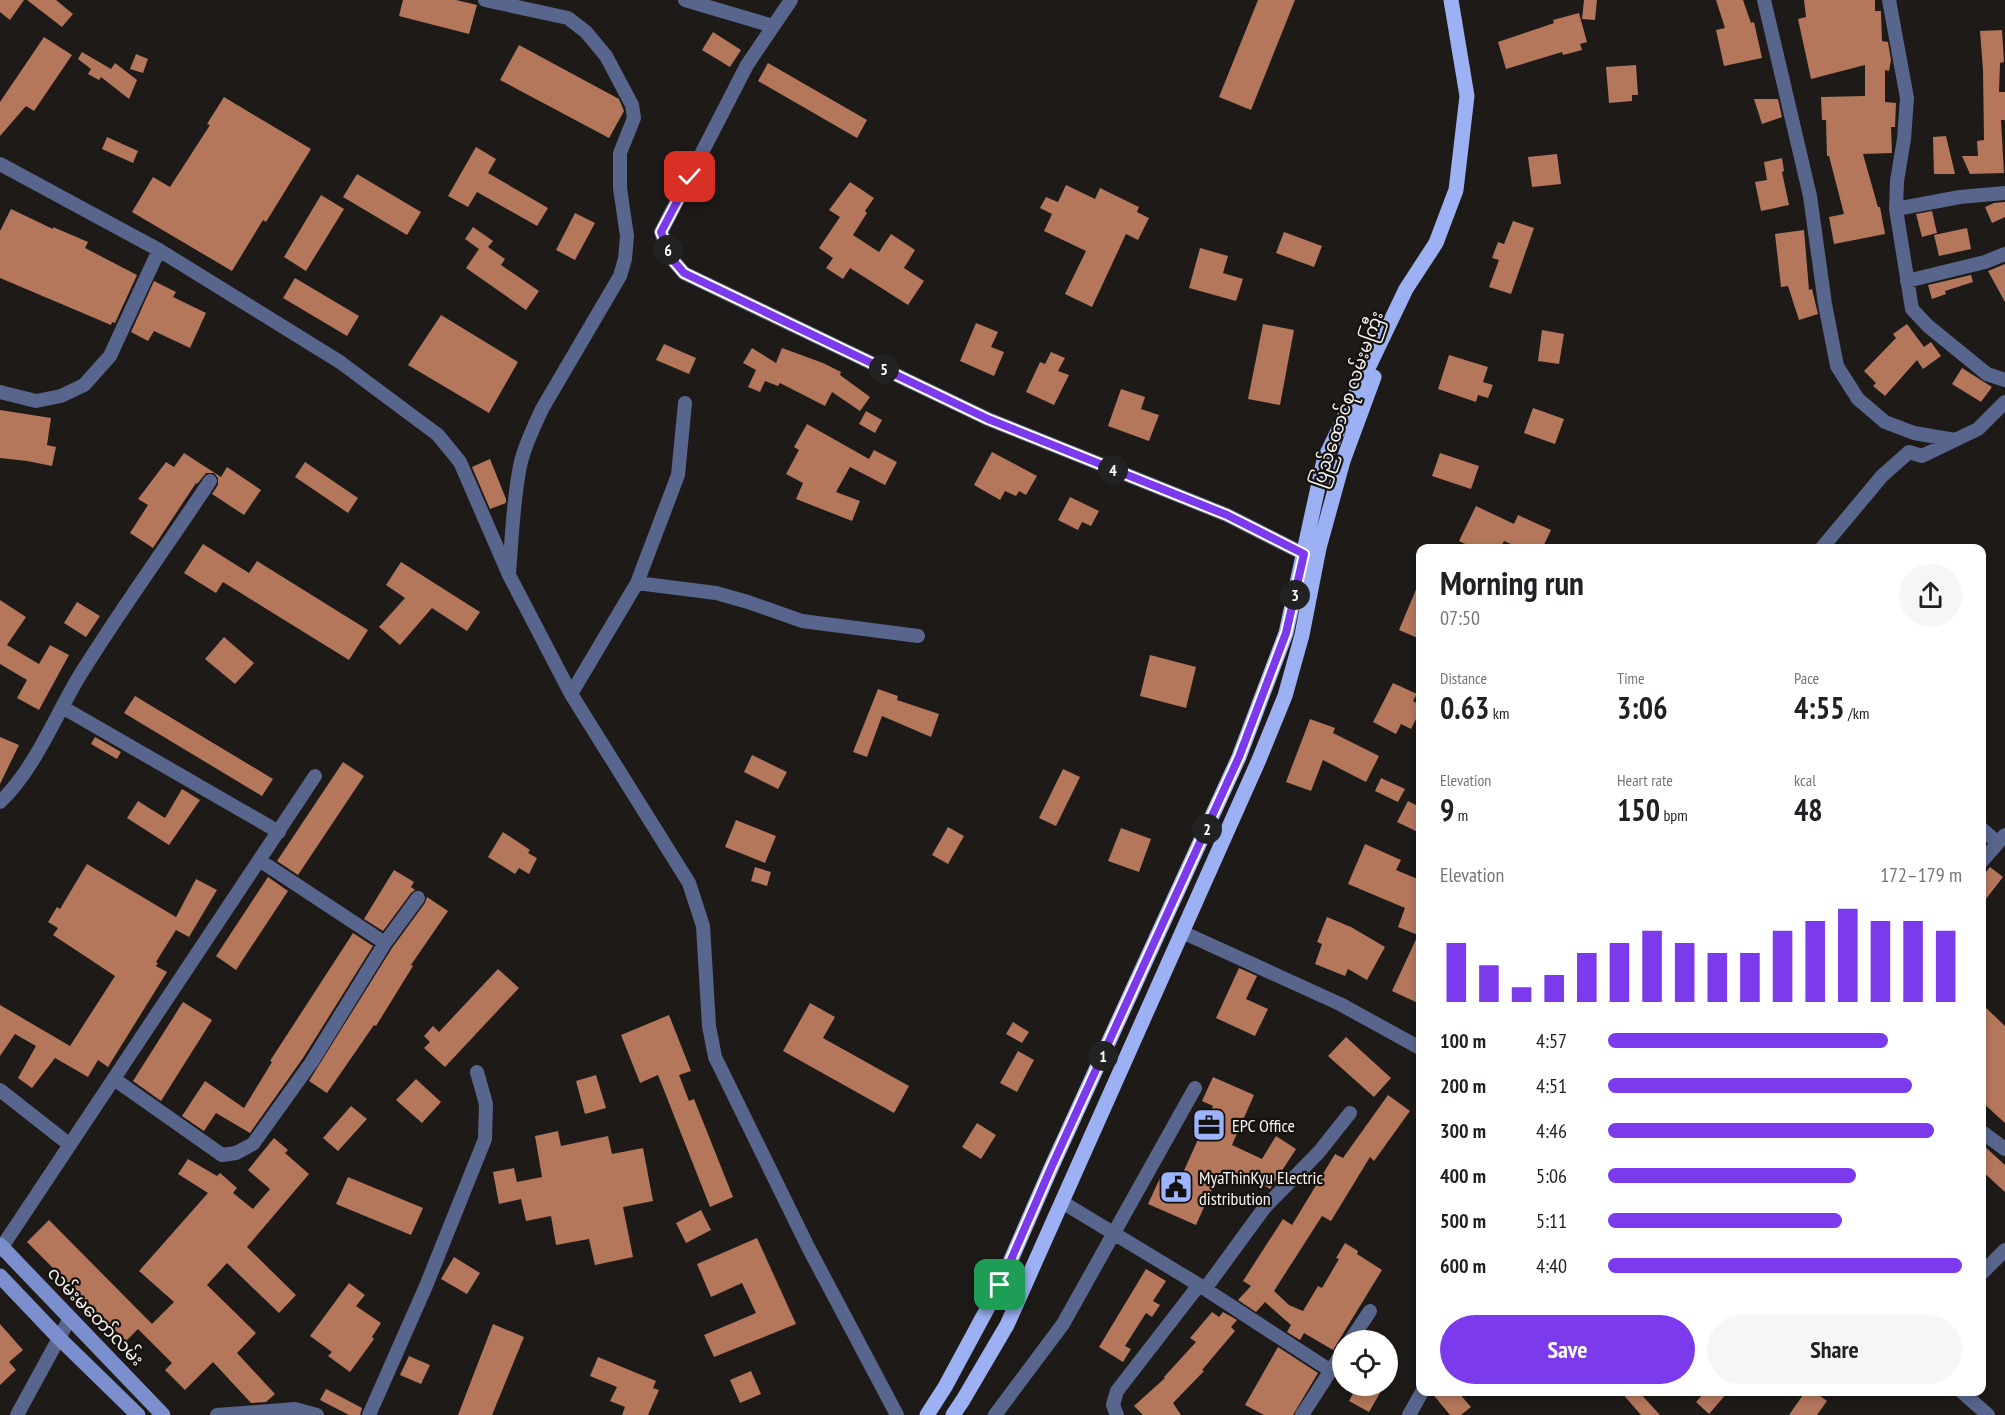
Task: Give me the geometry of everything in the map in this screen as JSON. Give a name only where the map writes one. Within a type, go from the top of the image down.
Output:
[{"type":"main road","points":[[927,1415],[950,1378],[1000,1285],[1239,757],[1286,633],[1324,460],[1406,289],[1436,243],[1456,190],[1467,96],[1451,0]]},
{"type":"main road","name":"ပြည်ထောင်စု လမ်းမကြီး","points":[[952,1415],[1007,1325],[1258,762],[1285,696],[1302,635],[1319,548],[1342,461],[1406,289]]},
{"type":"main road","name":"လမ်းမတော်လမ်း","points":[[1,1247],[163,1415]]},
{"type":"main road","points":[[0,1276],[59,1338],[138,1415]]},
{"type":"street","points":[[485,0],[568,18],[586,32],[606,56],[632,105],[634,118],[620,153],[620,188],[627,236],[625,259],[620,276],[531,431],[520,464],[509,575]]},
{"type":"street","points":[[685,0],[773,26]]},
{"type":"street","points":[[791,0],[747,65],[661,232],[672,259],[684,273],[988,419],[1227,515],[1304,554]]},
{"type":"street","points":[[1764,0],[1810,196],[1825,304],[1837,366],[1858,399],[1885,422],[1914,433],[1954,440]]},
{"type":"street","points":[[1889,0],[1907,98],[1896,209],[1912,309],[1928,326],[1988,374],[2005,380]]},
{"type":"street","points":[[0,164],[159,250],[340,362],[438,435],[460,462],[509,575],[572,694],[689,883],[703,926],[709,1026],[715,1057],[808,1247],[897,1415]]},
{"type":"street","points":[[1896,209],[1960,197],[2005,193]]},
{"type":"street","points":[[0,392],[36,401],[61,396],[84,386],[110,356],[159,250]]},
{"type":"street","points":[[1907,281],[1985,262],[2005,254]]},
{"type":"street","points":[[1825,544],[1882,476],[1909,452],[1922,456],[1978,429],[2005,402]]},
{"type":"street","points":[[572,694],[637,583],[678,475],[685,403]]},
{"type":"street","points":[[0,802],[33,759],[80,675],[210,481]]},
{"type":"street","points":[[637,583],[716,593],[802,621],[918,636]]},
{"type":"street","points":[[62,708],[279,832]]},
{"type":"street","points":[[1,1247],[315,776]]},
{"type":"street","points":[[1986,832],[2001,839],[1986,856]]},
{"type":"street","points":[[258,860],[385,943]]},
{"type":"street","points":[[114,1079],[222,1155],[236,1153],[253,1144],[311,1063],[385,943],[418,898]]},
{"type":"street","points":[[1182,932],[1340,1004],[1416,1046]]},
{"type":"street","points":[[369,1415],[426,1286],[485,1139],[486,1104],[477,1072]]},
{"type":"street","points":[[995,1415],[1063,1324],[1195,1088]]},
{"type":"street","points":[[0,1090],[70,1144]]},
{"type":"street","points":[[1116,1415],[1113,1405],[1117,1391],[1265,1207],[1319,1152],[1350,1113]]},
{"type":"street","points":[[1986,1135],[2005,1149]]},
{"type":"street","points":[[1062,1202],[1202,1287],[1330,1371]]},
{"type":"street","points":[[1986,1269],[2005,1250]]},
{"type":"street","points":[[1357,1330],[1370,1311]]},
{"type":"street","points":[[17,1415],[70,1318]]},
{"type":"street","points":[[1302,1415],[1332,1368]]},
{"type":"street","points":[[1409,1415],[1420,1396]]},
{"type":"street","points":[[1967,1396],[1988,1415]]},
{"type":"street","points":[[217,1415],[295,1409],[317,1415]]},
{"type":"building","points":[[0,0],[24,0],[10,20],[0,12]]},
{"type":"building","points":[[27,0],[56,0],[73,14],[62,27]]},
{"type":"building","points":[[403,0],[456,0],[477,5],[469,34],[399,16]]},
{"type":"building","points":[[1258,0],[1295,0],[1251,110],[1219,97]]},
{"type":"building","points":[[1584,0],[1597,0],[1595,20],[1582,19]]},
{"type":"building","points":[[1716,0],[1743,0],[1751,23],[1754,22],[1762,58],[1724,66],[1716,30],[1725,28]]},
{"type":"building","points":[[1804,0],[1875,0],[1875,11],[1881,11],[1882,41],[1888,42],[1891,60],[1889,71],[1885,70],[1885,102],[1896,103],[1895,127],[1891,127],[1892,153],[1863,154],[1878,207],[1880,207],[1885,234],[1834,244],[1829,217],[1844,214],[1829,156],[1827,156],[1826,120],[1822,120],[1821,97],[1865,96],[1865,65],[1811,79],[1798,19],[1806,17]]},
{"type":"building","points":[[1579,13],[1587,42],[1580,44],[1582,50],[1563,55],[1562,52],[1506,69],[1498,42],[1554,23],[1553,20]]},
{"type":"building","points":[[2002,30],[2004,62],[2000,63],[1999,92],[2005,92],[2005,120],[2001,120],[2004,173],[1970,174],[1962,156],[1978,156],[1977,141],[1984,140],[1980,31]]},
{"type":"building","points":[[713,32],[741,50],[730,67],[702,50]]},
{"type":"building","points":[[44,37],[72,55],[34,111],[26,106],[0,136],[0,102]]},
{"type":"building","points":[[519,45],[619,99],[624,111],[609,138],[500,80]]},
{"type":"building","points":[[82,52],[111,69],[115,63],[137,80],[129,99],[101,77],[99,80],[88,74],[91,69],[78,59]]},
{"type":"building","points":[[136,54],[148,59],[143,73],[130,69]]},
{"type":"building","points":[[768,63],[867,120],[857,138],[758,81]]},
{"type":"building","points":[[1636,65],[1638,95],[1632,95],[1632,101],[1609,103],[1606,67]]},
{"type":"building","points":[[224,97],[311,149],[266,222],[263,220],[232,271],[132,212],[153,177],[170,187],[210,125],[207,124]]},
{"type":"building","points":[[1754,99],[1778,99],[1782,117],[1762,124]]},
{"type":"building","points":[[1946,136],[1955,174],[1934,174],[1933,137]]},
{"type":"building","points":[[107,137],[138,151],[133,163],[102,149]]},
{"type":"building","points":[[476,147],[496,159],[488,173],[548,208],[537,226],[477,192],[468,207],[448,196]]},
{"type":"building","points":[[1557,154],[1561,184],[1532,187],[1528,157]]},
{"type":"building","points":[[1782,158],[1784,171],[1782,172],[1789,205],[1761,211],[1755,182],[1767,180],[1764,162]]},
{"type":"building","points":[[357,174],[421,212],[407,235],[343,197]]},
{"type":"building","points":[[850,182],[874,198],[853,235],[879,252],[891,234],[915,250],[904,268],[924,281],[908,305],[850,268],[843,279],[826,268],[833,258],[819,248],[840,217],[829,210]]},
{"type":"building","points":[[1066,185],[1095,199],[1100,188],[1139,207],[1137,212],[1149,218],[1138,240],[1126,234],[1092,307],[1065,294],[1086,251],[1044,231],[1052,214],[1040,208],[1046,197],[1058,202]]},
{"type":"building","points":[[321,195],[344,209],[306,271],[284,257]]},
{"type":"building","points":[[2005,202],[2005,217],[1992,223],[1985,207]]},
{"type":"building","points":[[11,209],[53,229],[53,227],[88,242],[85,248],[137,275],[115,323],[112,322],[111,325],[0,278],[0,231]]},
{"type":"building","points":[[1932,211],[1937,233],[1922,237],[1916,214]]},
{"type":"building","points":[[575,213],[595,223],[575,260],[556,250]]},
{"type":"building","points":[[1513,221],[1534,228],[1511,294],[1489,287],[1499,260],[1492,258],[1498,242],[1504,244]]},
{"type":"building","points":[[473,227],[493,241],[488,247],[505,259],[501,265],[539,291],[526,310],[466,268],[479,249],[465,239]]},
{"type":"building","points":[[1967,228],[1971,249],[1939,256],[1934,235]]},
{"type":"building","points":[[1804,230],[1809,290],[1812,289],[1818,314],[1799,320],[1788,286],[1781,287],[1775,234]]},
{"type":"building","points":[[1284,232],[1322,246],[1314,267],[1276,253]]},
{"type":"building","points":[[1200,248],[1228,256],[1223,273],[1243,279],[1236,301],[1189,288]]},
{"type":"building","points":[[2005,264],[2005,302],[1988,271]]},
{"type":"building","points":[[1971,275],[1973,282],[1945,291],[1946,294],[1932,299],[1928,285]]},
{"type":"building","points":[[295,278],[359,316],[347,336],[283,298]]},
{"type":"building","points":[[154,281],[176,292],[173,297],[206,313],[190,348],[154,331],[148,341],[131,332]]},
{"type":"building","points":[[441,315],[518,362],[489,413],[408,365]]},
{"type":"building","points":[[976,323],[998,332],[991,347],[1004,352],[994,376],[960,361]]},
{"type":"building","points":[[1263,324],[1294,330],[1280,405],[1248,399]]},
{"type":"building","points":[[1907,324],[1924,347],[1931,342],[1941,356],[1923,369],[1917,360],[1885,396],[1873,386],[1876,383],[1864,371],[1896,338],[1893,334]]},
{"type":"building","points":[[1542,330],[1564,334],[1559,364],[1538,361]]},
{"type":"building","points":[[664,344],[696,358],[689,374],[656,360]]},
{"type":"building","points":[[752,348],[776,363],[782,348],[823,363],[841,372],[840,375],[870,397],[860,411],[832,392],[825,406],[780,383],[778,386],[765,381],[760,392],[748,387],[756,370],[743,363]]},
{"type":"building","points":[[1051,352],[1065,358],[1058,371],[1069,375],[1054,405],[1026,392],[1040,362],[1045,364]]},
{"type":"building","points":[[1449,355],[1488,367],[1483,382],[1493,385],[1488,398],[1478,395],[1476,402],[1438,389]]},
{"type":"building","points":[[1962,368],[1992,387],[1981,402],[1952,384]]},
{"type":"building","points":[[1121,389],[1145,397],[1141,409],[1159,415],[1149,441],[1108,426]]},
{"type":"building","points":[[1533,408],[1564,419],[1555,444],[1524,433]]},
{"type":"building","points":[[0,410],[51,418],[47,445],[56,447],[52,466],[0,458]]},
{"type":"building","points":[[866,411],[882,420],[875,433],[859,424]]},
{"type":"building","points":[[807,424],[869,459],[874,450],[897,462],[885,485],[850,467],[836,492],[860,501],[852,521],[796,499],[803,483],[786,474],[799,450],[794,447]]},
{"type":"building","points":[[992,452],[1037,476],[1026,495],[1019,491],[1016,496],[1005,491],[1000,500],[974,485]]},
{"type":"building","points":[[184,453],[221,477],[227,467],[261,490],[244,515],[212,494],[218,485],[218,478],[214,473],[206,473],[196,483],[153,548],[130,533],[148,505],[138,499],[166,462],[174,467]]},
{"type":"building","points":[[1440,453],[1479,466],[1471,489],[1432,476]]},
{"type":"building","points":[[490,459],[506,503],[490,509],[472,467]]},
{"type":"building","points":[[305,462],[358,498],[348,513],[295,477]]},
{"type":"building","points":[[1070,497],[1099,511],[1091,526],[1082,522],[1078,530],[1058,520]]},
{"type":"building","points":[[1476,506],[1514,524],[1518,515],[1551,530],[1544,544],[1511,544],[1504,541],[1502,544],[1465,544],[1459,541]]},
{"type":"building","points":[[203,544],[249,573],[257,561],[368,630],[349,660],[223,582],[216,593],[184,573]]},
{"type":"building","points":[[401,562],[480,612],[467,631],[432,608],[400,645],[379,627],[405,598],[386,585]]},
{"type":"building","points":[[1416,590],[1416,637],[1399,630]]},
{"type":"building","points":[[0,600],[26,617],[7,645],[39,664],[50,645],[69,655],[39,710],[17,698],[27,680],[0,664]]},
{"type":"building","points":[[77,602],[100,616],[86,637],[64,623]]},
{"type":"building","points":[[224,637],[254,663],[235,684],[205,659]]},
{"type":"building","points":[[1150,655],[1196,667],[1186,708],[1140,696]]},
{"type":"building","points":[[1393,683],[1416,694],[1413,701],[1416,703],[1416,719],[1411,729],[1401,724],[1396,734],[1373,722]]},
{"type":"building","points":[[878,689],[898,696],[897,700],[939,714],[931,737],[882,716],[867,757],[853,752]]},
{"type":"building","points":[[135,696],[273,779],[262,796],[124,713]]},
{"type":"building","points":[[1310,719],[1335,728],[1333,733],[1379,756],[1366,782],[1323,760],[1311,791],[1286,782]]},
{"type":"building","points":[[0,737],[19,745],[0,784]]},
{"type":"building","points":[[95,737],[121,752],[117,759],[91,744]]},
{"type":"building","points":[[752,755],[787,772],[778,789],[744,772]]},
{"type":"building","points":[[343,762],[364,776],[298,875],[277,861]]},
{"type":"building","points":[[1063,769],[1080,777],[1056,826],[1039,818]]},
{"type":"building","points":[[1381,778],[1405,789],[1398,802],[1375,791]]},
{"type":"building","points":[[182,789],[200,800],[169,845],[127,818],[138,801],[165,818]]},
{"type":"building","points":[[1408,801],[1416,805],[1416,831],[1397,822]]},
{"type":"building","points":[[736,820],[776,836],[765,863],[725,847]]},
{"type":"building","points":[[948,827],[964,836],[948,864],[932,855]]},
{"type":"building","points":[[1121,828],[1151,839],[1139,872],[1108,861]]},
{"type":"building","points":[[503,832],[530,850],[528,853],[537,858],[529,874],[519,868],[515,874],[488,857]]},
{"type":"building","points":[[1365,844],[1401,860],[1396,870],[1416,878],[1416,934],[1398,927],[1405,908],[1348,884]]},
{"type":"building","points":[[87,864],[176,917],[196,879],[217,890],[189,937],[176,930],[156,962],[158,963],[156,966],[167,972],[108,1067],[98,1060],[88,1077],[55,1058],[32,1088],[18,1078],[36,1046],[15,1034],[0,1056],[0,1005],[70,1046],[115,976],[53,935],[58,928],[48,922],[57,907],[60,909]]},
{"type":"building","points":[[755,867],[771,872],[767,886],[751,881]]},
{"type":"building","points":[[1990,867],[2003,877],[1986,899],[1986,872]]},
{"type":"building","points":[[394,870],[414,882],[411,887],[415,890],[383,931],[364,919]]},
{"type":"building","points":[[268,877],[288,891],[236,970],[216,956]]},
{"type":"building","points":[[427,897],[448,911],[411,965],[413,966],[376,1026],[374,1025],[327,1093],[309,1081],[392,948]]},
{"type":"building","points":[[1327,917],[1351,927],[1385,947],[1367,980],[1348,969],[1345,976],[1315,964],[1322,944],[1317,942]]},
{"type":"building","points":[[353,933],[373,946],[303,1058],[250,1133],[216,1113],[204,1131],[182,1116],[205,1081],[244,1108],[272,1062],[270,1061]]},
{"type":"building","points":[[1416,939],[1416,1002],[1392,991]]},
{"type":"building","points":[[1239,968],[1257,976],[1246,999],[1268,1009],[1255,1036],[1216,1018]]},
{"type":"building","points":[[498,969],[519,988],[445,1067],[424,1048],[430,1042],[424,1036],[433,1026],[439,1032]]},
{"type":"building","points":[[183,1002],[212,1020],[161,1101],[133,1081]]},
{"type":"building","points":[[810,1003],[835,1017],[823,1038],[909,1086],[894,1113],[783,1051]]},
{"type":"building","points":[[1986,1008],[2005,1026],[2005,1123],[1986,1106]]},
{"type":"building","points":[[669,1015],[691,1071],[679,1075],[689,1101],[694,1099],[733,1197],[710,1207],[658,1075],[640,1083],[621,1035]]},
{"type":"building","points":[[1013,1022],[1029,1032],[1022,1043],[1006,1034]]},
{"type":"building","points":[[1346,1037],[1391,1078],[1374,1097],[1328,1056]]},
{"type":"building","points":[[1018,1051],[1034,1060],[1017,1092],[1000,1083]]},
{"type":"building","points":[[596,1075],[606,1108],[585,1114],[576,1081]]},
{"type":"building","points":[[1213,1077],[1254,1095],[1232,1145],[1262,1159],[1276,1136],[1296,1149],[1270,1189],[1245,1173],[1240,1183],[1219,1174],[1196,1225],[1148,1204],[1160,1178],[1177,1186],[1213,1106],[1202,1101]]},
{"type":"building","points":[[416,1079],[441,1102],[422,1123],[396,1100]]},
{"type":"building","points":[[1388,1095],[1410,1111],[1374,1161],[1370,1157],[1331,1221],[1322,1216],[1274,1291],[1289,1305],[1303,1311],[1318,1286],[1322,1288],[1339,1259],[1336,1258],[1345,1243],[1358,1251],[1357,1254],[1382,1270],[1345,1330],[1332,1330],[1332,1349],[1304,1333],[1300,1340],[1287,1332],[1291,1325],[1265,1302],[1256,1312],[1238,1300],[1251,1286],[1243,1281],[1283,1219],[1292,1225],[1335,1154],[1343,1158]]},
{"type":"building","points":[[351,1106],[367,1119],[338,1151],[323,1138]]},
{"type":"building","points":[[977,1123],[996,1135],[981,1159],[962,1147]]},
{"type":"building","points":[[558,1131],[561,1146],[608,1136],[612,1154],[643,1148],[653,1201],[623,1207],[633,1257],[595,1265],[589,1239],[556,1245],[551,1216],[526,1221],[521,1199],[499,1204],[493,1172],[514,1168],[517,1182],[542,1177],[535,1136]]},
{"type":"building","points":[[274,1138],[288,1150],[285,1153],[309,1174],[247,1247],[296,1295],[279,1313],[227,1263],[207,1285],[256,1333],[237,1353],[275,1394],[266,1402],[251,1403],[213,1362],[185,1390],[165,1370],[172,1363],[138,1329],[126,1341],[27,1242],[49,1220],[152,1324],[174,1302],[139,1271],[208,1193],[178,1174],[188,1159],[217,1176],[220,1173],[237,1188],[233,1193],[253,1209],[270,1189],[248,1170]]},
{"type":"building","points":[[1986,1148],[2005,1165],[2005,1192],[1986,1175]]},
{"type":"building","points":[[348,1177],[423,1208],[411,1235],[336,1204]]},
{"type":"building","points":[[701,1210],[711,1230],[686,1243],[676,1223]]},
{"type":"building","points":[[757,1238],[796,1324],[714,1357],[704,1335],[756,1313],[742,1283],[711,1297],[697,1264]]},
{"type":"building","points":[[454,1257],[480,1273],[467,1294],[441,1279]]},
{"type":"building","points":[[1146,1269],[1166,1281],[1153,1301],[1160,1305],[1152,1317],[1146,1313],[1125,1346],[1131,1349],[1123,1362],[1099,1347]]},
{"type":"building","points":[[349,1283],[365,1295],[356,1306],[381,1323],[372,1337],[374,1339],[350,1372],[328,1356],[332,1352],[310,1336]]},
{"type":"building","points":[[1212,1312],[1219,1317],[1223,1312],[1237,1320],[1231,1327],[1235,1331],[1202,1370],[1204,1371],[1173,1403],[1181,1415],[1143,1415],[1134,1406],[1165,1378],[1196,1342],[1190,1338]]},
{"type":"building","points":[[0,1324],[23,1350],[9,1362],[16,1370],[0,1385]]},
{"type":"building","points":[[493,1324],[524,1337],[492,1415],[458,1415]]},
{"type":"building","points":[[1278,1347],[1318,1373],[1293,1415],[1264,1415],[1245,1405]]},
{"type":"building","points":[[409,1356],[430,1365],[421,1384],[400,1375]]},
{"type":"building","points":[[598,1357],[656,1381],[653,1388],[659,1390],[648,1415],[622,1415],[625,1407],[610,1401],[617,1387],[590,1376]]},
{"type":"building","points":[[751,1371],[761,1394],[740,1403],[730,1380]]},
{"type":"building","points":[[326,1389],[362,1408],[360,1415],[349,1415],[320,1400]]},
{"type":"building","points":[[1352,1396],[1378,1396],[1369,1412],[1349,1401]]},
{"type":"building","points":[[1434,1396],[1461,1396],[1471,1407],[1461,1415],[1450,1415]]},
{"type":"building","points":[[1624,1396],[1643,1396],[1660,1415],[1641,1415]]},
{"type":"building","points":[[1701,1396],[1725,1396],[1709,1414],[1696,1402]]},
{"type":"building","points":[[1802,1396],[1820,1396],[1827,1401],[1817,1415],[1789,1415]]},
{"type":"place","name":"EPC Office","points":[[1209,1125]]},
{"type":"place","name":"MyaThinKyu Electric distribution","points":[[1176,1187]]},
{"type":"route","points":[[690,177],[661,232],[672,259],[684,273],[988,419],[1227,515],[1304,554],[1286,633],[1239,757],[1000,1285]]}]
